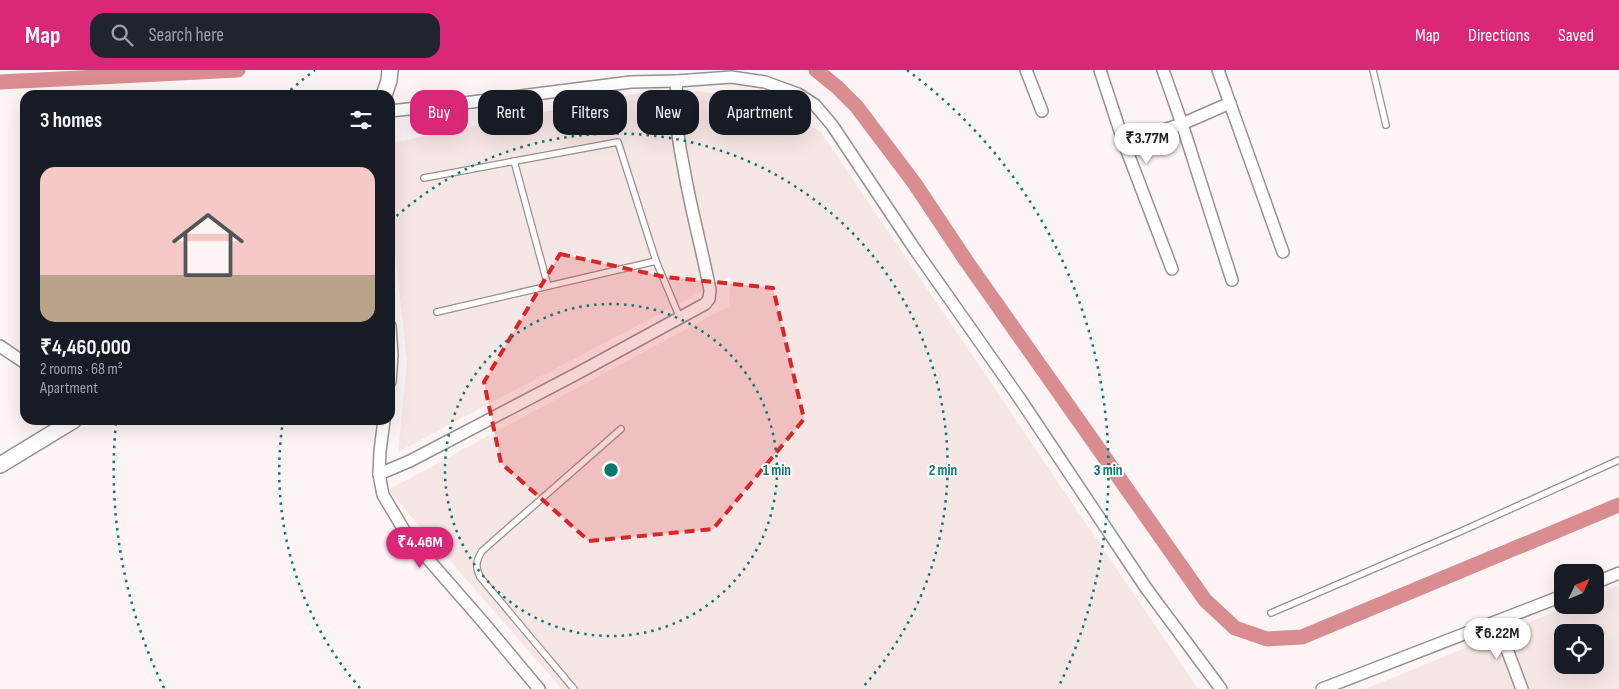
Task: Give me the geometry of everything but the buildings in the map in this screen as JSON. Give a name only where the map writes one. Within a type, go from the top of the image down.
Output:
[{"type":"street","points":[[386,90],[390,70]]},
{"type":"street","points":[[1026,70],[1042,111]]},
{"type":"street","points":[[1100,70],[1124,142],[1172,268]]},
{"type":"street","points":[[1163,70],[1232,280]]},
{"type":"street","points":[[1218,70],[1283,252]]},
{"type":"street","points":[[395,110],[632,82],[731,77],[765,82],[798,94],[815,105],[832,124],[1146,588],[1221,689]]},
{"type":"street","points":[[379,474],[410,461],[680,318],[705,304],[709,299],[710,290],[680,151],[675,94],[677,81]]},
{"type":"street","points":[[1124,142],[1182,124],[1230,103]]},
{"type":"street","points":[[0,346],[20,360]]},
{"type":"street","points":[[0,465],[66,425]]},
{"type":"street","points":[[383,425],[379,474],[383,496],[407,535],[539,689]]},
{"type":"street","points":[[1604,580],[1619,574]]},
{"type":"street","points":[[1322,689],[1497,623],[1554,599]]},
{"type":"street","points":[[1497,623],[1522,689]]},
{"type":"lane","points":[[1373,70],[1386,125]]},
{"type":"lane","points":[[424,178],[618,142],[656,261],[680,318]]},
{"type":"lane","points":[[514,161],[548,286]]},
{"type":"lane","points":[[437,312],[656,261]]},
{"type":"lane","points":[[574,689],[480,577],[476,568],[477,560],[482,551],[621,429]]},
{"type":"lane","points":[[1271,613],[1473,526],[1619,460]]},
{"type":"highlighted area","points":[[560,254],[665,277],[773,288],[804,419],[713,529],[589,541],[501,463],[484,382]]},
{"type":"shaded area","points":[[699,91],[709,93],[709,135],[811,135],[811,126],[821,132],[1198,689],[562,689],[388,490],[729,306],[731,276],[398,452],[407,362],[395,253],[395,142],[430,135],[468,135],[468,127],[478,125],[478,135],[543,135],[543,112],[553,110],[553,135],[627,135],[627,95],[637,93],[637,135],[699,135]]},
{"type":"shaded area","points":[[1619,585],[1619,689],[1365,689],[1554,612],[1554,614],[1604,614],[1604,591]]},
{"type":"waterway","points":[[0,82],[238,70]]},
{"type":"waterway","points":[[816,70],[857,107],[915,184],[967,262],[1205,600],[1235,628],[1267,639],[1302,637],[1619,505]]}]
